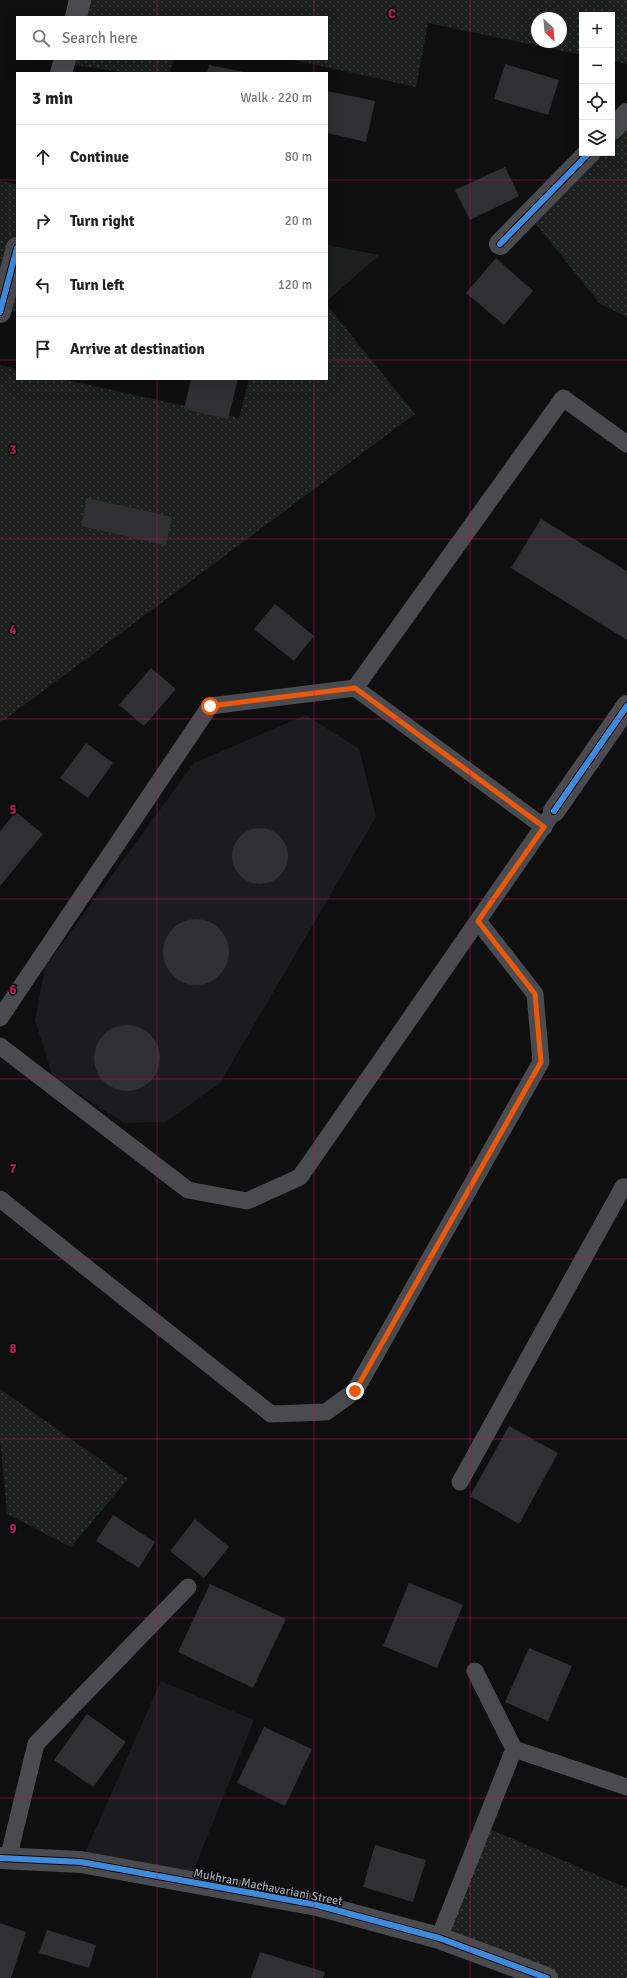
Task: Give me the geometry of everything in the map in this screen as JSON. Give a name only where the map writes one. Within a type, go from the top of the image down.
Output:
[{"type":"street","points":[[76,16],[80,0]]},
{"type":"street","points":[[61,72],[65,60]]},
{"type":"street","points":[[615,126],[627,114]]},
{"type":"street","points":[[500,244],[586,156]]},
{"type":"street","points":[[0,312],[16,252]]},
{"type":"street","points":[[549,819],[627,706]]},
{"type":"street","name":"Mukhran Machavariani Street","points":[[4,1858],[81,1862],[309,1904],[439,1938],[547,1978]]},
{"type":"lane","points":[[355,688],[563,398],[627,444]]},
{"type":"lane","points":[[0,1018],[210,706],[355,688],[549,819],[300,1177],[247,1201],[188,1190],[0,1046]]},
{"type":"lane","points":[[0,1200],[271,1414],[326,1412],[355,1391],[541,1062],[535,994],[478,921]]},
{"type":"lane","points":[[460,1482],[623,1188],[627,1187]]},
{"type":"lane","points":[[4,1858],[36,1744],[188,1587]]},
{"type":"lane","points":[[475,1672],[514,1749],[627,1787]]},
{"type":"lane","points":[[439,1938],[514,1749]]},
{"type":"shaded area","points":[[76,0],[627,0],[627,64],[615,62],[615,12],[579,12],[579,54],[548,48],[567,48],[567,12],[531,12],[531,44],[428,23],[416,87],[294,60],[328,60],[328,16],[72,16]]},
{"type":"shaded area","points":[[61,60],[174,60],[170,72],[122,72],[60,63]]},
{"type":"shaded area","points":[[627,121],[627,317],[600,304],[532,219],[593,156],[615,156],[615,133]]},
{"type":"shaded area","points":[[0,181],[16,184],[16,311],[0,308]]},
{"type":"shaded area","points":[[328,245],[379,255],[328,300]]},
{"type":"shaded area","points":[[328,306],[415,414],[0,723],[0,365],[16,369],[16,380],[67,380],[239,418],[249,380],[328,380]]},
{"type":"shaded area","points":[[306,715],[359,749],[376,817],[220,1083],[166,1122],[124,1123],[53,1077],[35,1020],[45,967],[194,763]]},
{"type":"shaded area","points":[[0,1389],[128,1479],[71,1547],[7,1514],[0,1439]]},
{"type":"shaded area","points":[[161,1681],[254,1720],[189,1882],[81,1862]]},
{"type":"shaded area","points":[[483,1826],[627,1888],[627,1978],[547,1978],[439,1938]]},
{"type":"building","points":[[505,64],[559,80],[548,115],[494,99]]},
{"type":"building","points":[[209,65],[244,72],[207,72]]},
{"type":"building","points":[[328,91],[375,101],[366,142],[328,133]]},
{"type":"building","points":[[505,167],[519,196],[470,220],[455,190]]},
{"type":"building","points":[[496,258],[533,291],[504,325],[466,293]]},
{"type":"building","points":[[191,380],[238,380],[228,419],[184,409]]},
{"type":"building","points":[[87,498],[172,517],[166,545],[81,526]]},
{"type":"building","points":[[541,519],[627,571],[627,640],[511,568]]},
{"type":"building","points":[[275,604],[314,636],[294,661],[254,629]]},
{"type":"building","points":[[151,668],[176,689],[144,726],[119,705]]},
{"type":"building","points":[[86,743],[113,763],[88,798],[60,778]]},
{"type":"building","points":[[16,812],[43,834],[0,886],[0,831]]},
{"type":"building","points":[[260,828],[271,830],[280,836],[286,845],[288,856],[286,867],[280,876],[271,882],[260,884],[249,882],[240,876],[234,867],[232,856],[234,845],[240,836],[249,830]]},
{"type":"building","points":[[190,919],[202,919],[214,924],[224,934],[229,946],[227,965],[214,980],[202,985],[190,985],[178,980],[168,970],[163,958],[163,946],[168,934],[178,924]]},
{"type":"building","points":[[121,1025],[133,1025],[145,1030],[155,1040],[160,1052],[158,1071],[145,1086],[133,1091],[121,1091],[109,1086],[99,1076],[94,1064],[94,1052],[99,1040],[109,1030]]},
{"type":"building","points":[[509,1426],[558,1453],[519,1524],[470,1496]]},
{"type":"building","points":[[113,1515],[155,1542],[139,1568],[96,1541]]},
{"type":"building","points":[[195,1519],[229,1547],[204,1578],[170,1551]]},
{"type":"building","points":[[409,1583],[463,1605],[437,1668],[383,1646]]},
{"type":"building","points":[[210,1584],[286,1619],[253,1688],[178,1652]]},
{"type":"building","points":[[529,1648],[572,1666],[548,1721],[505,1702]]},
{"type":"building","points":[[87,1714],[126,1742],[93,1787],[54,1760]]},
{"type":"building","points":[[264,1727],[312,1749],[285,1806],[237,1783]]},
{"type":"building","points":[[375,1845],[426,1860],[413,1902],[363,1887]]},
{"type":"building","points":[[0,1923],[26,1932],[11,1978],[0,1978]]},
{"type":"building","points":[[47,1930],[96,1945],[89,1968],[39,1953]]},
{"type":"building","points":[[260,1952],[325,1972],[323,1978],[251,1978]]},
{"type":"cycle path","points":[[500,244],[586,156]]},
{"type":"cycle path","points":[[0,312],[16,252]]},
{"type":"cycle path","points":[[554,811],[627,706]]},
{"type":"cycle path","points":[[0,1858],[81,1862],[317,1905],[439,1938],[547,1978]]},
{"type":"route","points":[[210,706],[355,688],[544,827],[478,921],[535,994],[541,1062],[355,1391]]}]
